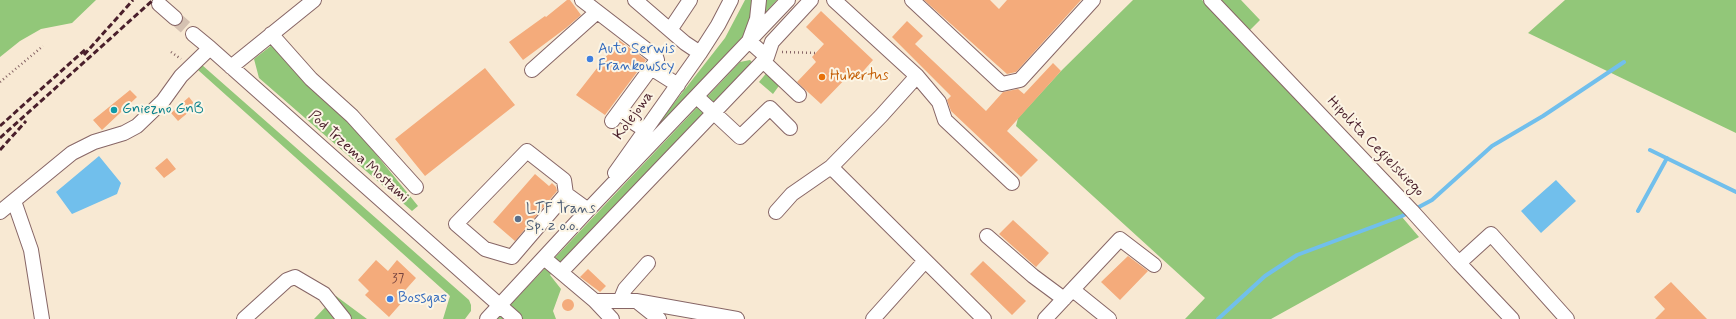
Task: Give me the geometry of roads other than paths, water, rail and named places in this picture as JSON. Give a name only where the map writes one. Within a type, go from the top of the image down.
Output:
[{"type":"street","points":[[231,67],[314,0]]},
{"type":"street","points":[[582,0],[656,57],[657,60],[615,117],[645,130]]},
{"type":"street","points":[[635,0],[700,53]]},
{"type":"street","points":[[670,30],[690,0]]},
{"type":"street","name":"Kolejowa","points":[[588,210],[700,53],[716,29],[731,0]]},
{"type":"street","name":"Kolejowa","points":[[749,41],[757,19],[759,0]]},
{"type":"street","name":"Kolejowa","points":[[487,319],[588,210],[788,0]]},
{"type":"street","points":[[561,272],[765,59],[772,42],[811,0]]},
{"type":"street","points":[[834,0],[917,76],[939,102],[945,120],[1012,183]]},
{"type":"street","points":[[912,0],[1002,84],[1020,80],[1093,0]]},
{"type":"street","name":"Hipolita Cegielskiego","points":[[1211,0],[1412,211],[1512,319]]},
{"type":"street","points":[[159,4],[175,18]]},
{"type":"street","points":[[532,70],[597,12]]},
{"type":"street","name":"Pod Trzema Mostami","points":[[193,34],[515,319]]},
{"type":"street","points":[[271,34],[311,79],[356,121],[416,187]]},
{"type":"street","points":[[749,41],[798,94]]},
{"type":"street","points":[[0,212],[72,153],[94,142],[124,133],[137,126],[164,101],[181,76],[210,48]]},
{"type":"street","points":[[651,68],[678,85]]},
{"type":"street","points":[[776,212],[792,194],[831,167],[881,116],[917,76]]},
{"type":"street","points":[[697,97],[740,137],[770,108],[790,128]]},
{"type":"street","points":[[566,194],[512,257],[485,249],[456,224],[527,151],[564,180],[566,194],[588,210]]},
{"type":"street","points":[[831,167],[925,261],[974,316]]},
{"type":"street","points":[[627,170],[644,185]]},
{"type":"street","points":[[14,201],[31,250],[32,264],[42,319]]},
{"type":"street","points":[[1459,263],[1491,234],[1567,319]]},
{"type":"street","points":[[987,236],[1033,276],[1068,294],[1109,319]]},
{"type":"street","points":[[1045,319],[1120,239],[1154,265]]},
{"type":"street","points":[[544,258],[595,301],[612,319]]},
{"type":"street","points":[[873,319],[925,261]]},
{"type":"street","points":[[620,301],[625,289],[648,263]]},
{"type":"street","points":[[244,319],[287,280],[295,277],[324,294],[344,319]]},
{"type":"street","points":[[595,301],[636,301],[737,319]]},
{"type":"street","points":[[636,301],[659,319]]},
{"type":"water","points":[[99,156],[121,183],[117,194],[72,214],[56,192]]},
{"type":"water","points":[[1556,180],[1576,201],[1541,233],[1521,211]]},
{"type":"waterway","points":[[1218,319],[1265,276],[1297,255],[1402,216],[1432,200],[1492,146],[1543,116],[1624,62]]},
{"type":"waterway","points":[[1650,150],[1736,192]]},
{"type":"waterway","points":[[1638,211],[1667,158]]},
{"type":"tunnel","points":[[175,18],[193,34]]},
{"type":"railway","points":[[84,55],[133,0]]},
{"type":"railway","points":[[0,138],[153,0]]},
{"type":"railway","points":[[0,126],[86,49]]},
{"type":"railway","points":[[0,150],[26,121]]},
{"type":"place","name":"Auto Serwis Frankowscy","points":[[590,59]]},
{"type":"place","name":"Hubertus","points":[[822,77]]},
{"type":"place","name":"Gniezno GnB","points":[[114,110]]},
{"type":"place","name":"LTF Trans Sp. z o.o.","points":[[518,219]]},
{"type":"place","name":"Bossgas","points":[[390,299]]}]
